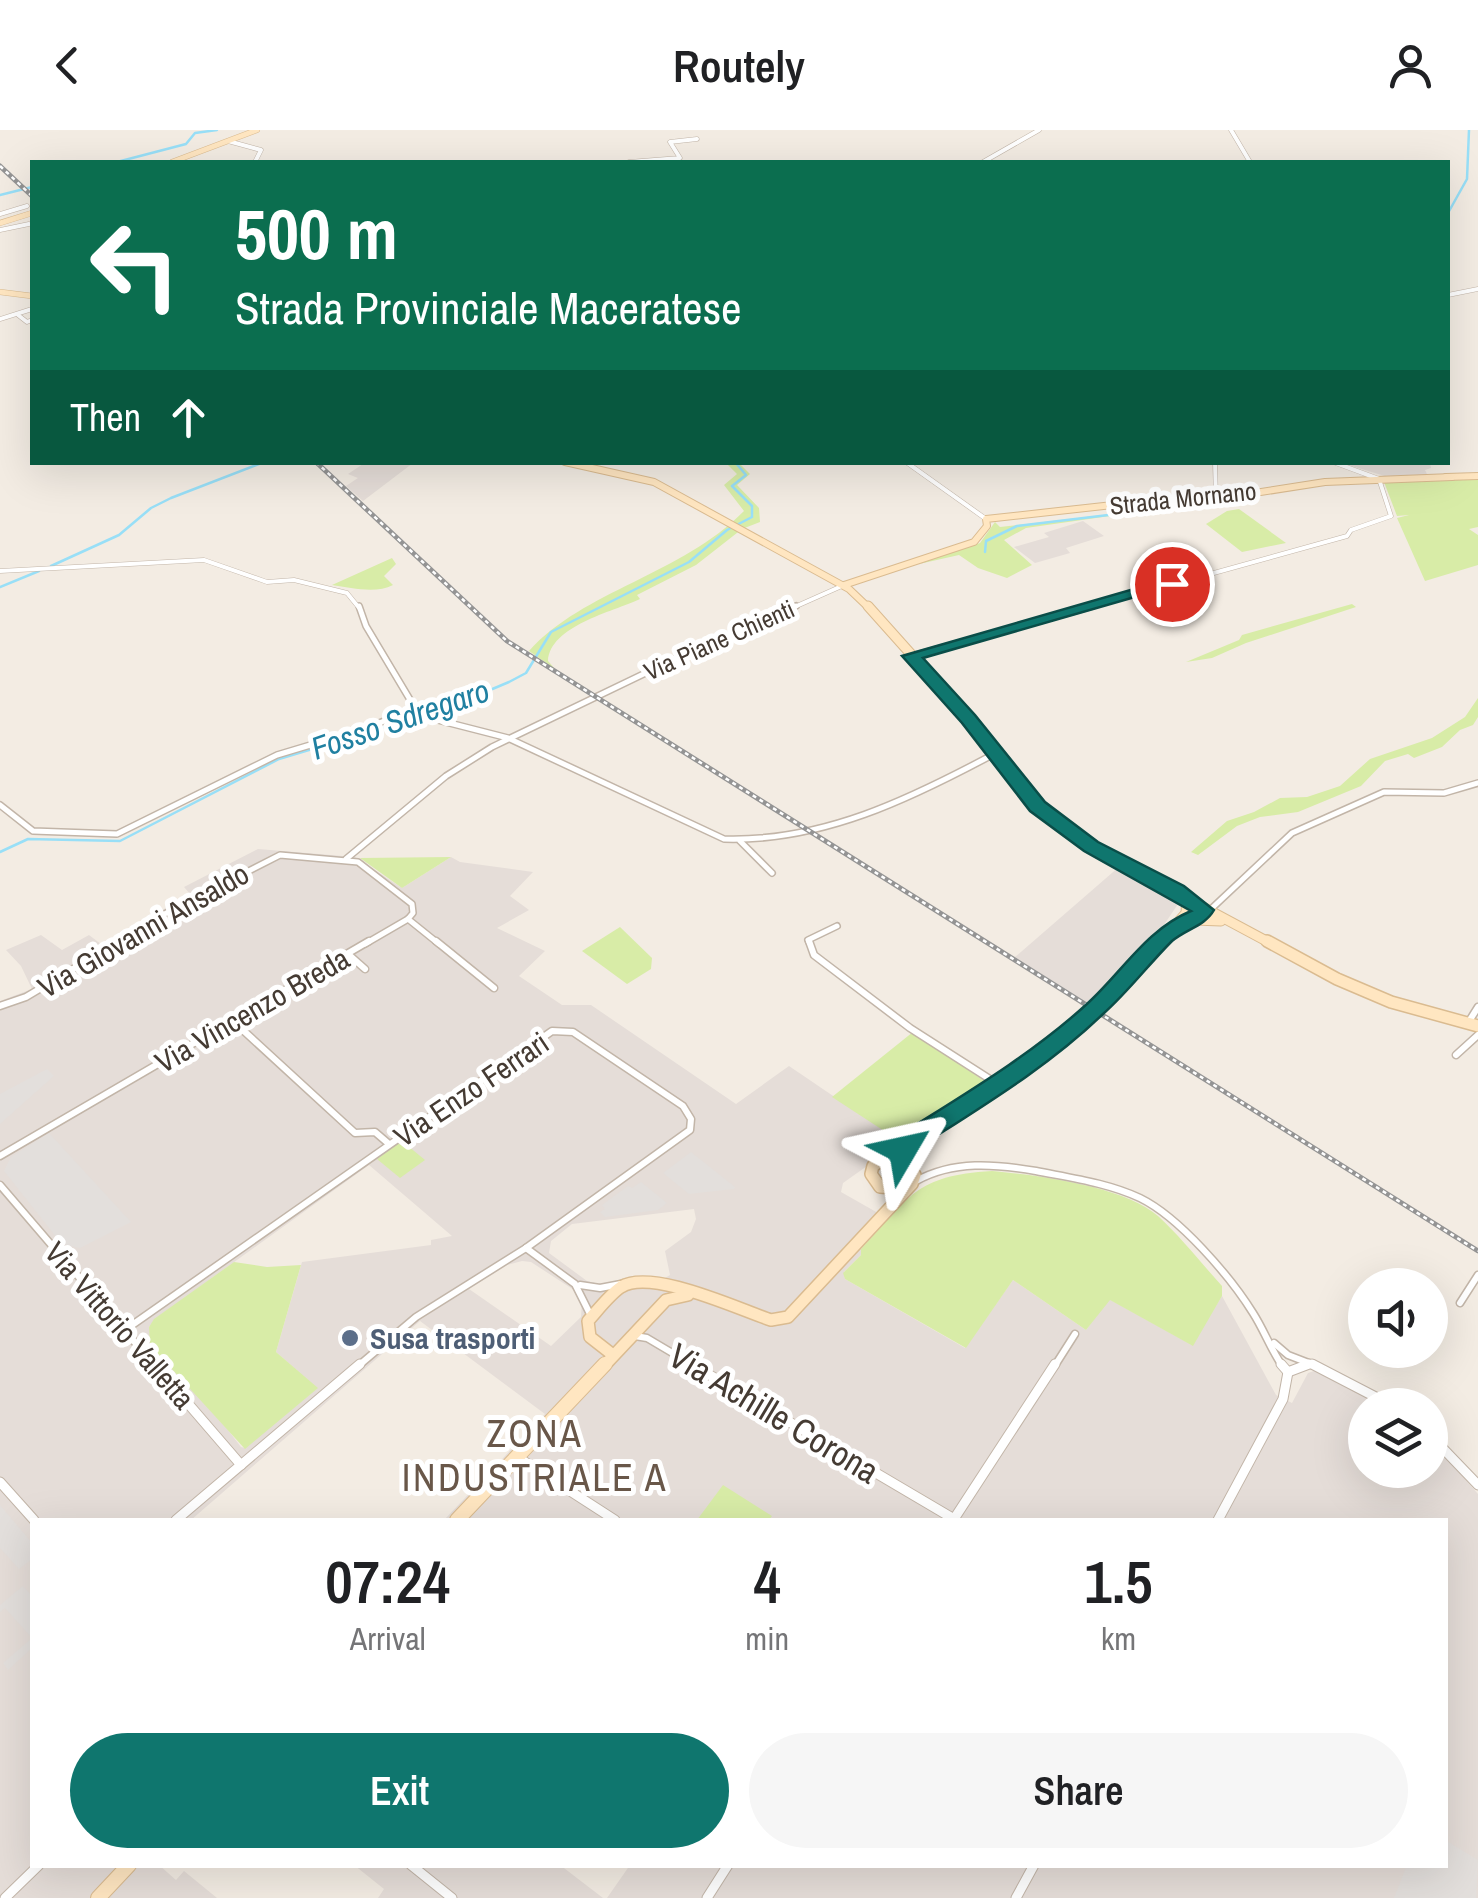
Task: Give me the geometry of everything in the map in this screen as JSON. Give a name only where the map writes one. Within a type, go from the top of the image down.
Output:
[{"type":"street","points":[[178,160],[256,130]]},
{"type":"street","points":[[986,160],[1039,130]]},
{"type":"street","points":[[1231,130],[1249,160]]},
{"type":"street","points":[[654,160],[680,158],[670,142],[697,139]]},
{"type":"street","points":[[230,141],[262,150],[256,160]]},
{"type":"street","points":[[0,214],[27,206]]},
{"type":"street","points":[[0,226],[30,214]]},
{"type":"street","points":[[0,226],[28,224]]},
{"type":"street","points":[[1450,295],[1478,289]]},
{"type":"street","points":[[0,292],[30,296]]},
{"type":"street","points":[[0,319],[30,310]]},
{"type":"street","points":[[17,314],[30,321]]},
{"type":"street","points":[[580,465],[646,479],[844,585],[882,620],[969,719],[1029,798],[1102,853],[1337,979],[1392,1002],[1473,1025],[1478,1007]]},
{"type":"street","points":[[844,585],[974,542],[985,528],[986,519],[910,465]]},
{"type":"street","points":[[1215,465],[1216,499]]},
{"type":"street","points":[[911,656],[1347,536],[1351,530],[1391,516],[1380,480],[1341,465]]},
{"type":"street","name":"Strada Mornano","points":[[986,519],[1158,500],[1216,499],[1286,486],[1478,476]]},
{"type":"street","points":[[0,570],[204,560],[267,582],[294,580],[340,590],[358,604],[369,632],[421,713]]},
{"type":"street","name":"Via Piane Chienti","points":[[346,858],[454,771],[508,738],[683,655],[844,585]]},
{"type":"street","points":[[0,805],[33,831],[118,834],[277,756],[421,713],[508,738],[709,833],[740,841],[810,832],[875,812],[950,779],[994,754]]},
{"type":"street","points":[[885,1212],[882,1189],[871,1174],[873,1166],[1000,1086],[1096,1008],[1178,925],[1206,908],[1292,833],[1384,792],[1444,793],[1478,783]]},
{"type":"street","points":[[740,841],[772,873]]},
{"type":"street","name":"Via Giovanni Ansaldo","points":[[0,1006],[26,997],[98,957],[143,924],[271,858],[346,858]]},
{"type":"street","points":[[346,858],[365,866],[408,900],[414,910],[408,919],[494,988]]},
{"type":"street","points":[[1187,897],[1190,916]]},
{"type":"street","points":[[1190,916],[1228,922]]},
{"type":"street","name":"Via Vincenzo Breda","points":[[0,1156],[408,919]]},
{"type":"street","points":[[836,926],[808,940],[814,955],[910,1028],[1000,1086]]},
{"type":"street","points":[[348,954],[365,969]]},
{"type":"street","points":[[233,1021],[355,1133],[376,1132],[389,1144]]},
{"type":"street","name":"Via Enzo Ferrari","points":[[125,1330],[545,1034],[558,1030],[573,1032],[686,1110],[690,1130],[526,1248],[416,1317],[178,1518]]},
{"type":"street","points":[[1456,1055],[1478,1035]]},
{"type":"street","points":[[578,1284],[600,1288],[648,1283],[770,1320],[788,1317],[910,1186],[910,1164],[903,1152],[906,1143]]},
{"type":"street","points":[[884,1158],[932,1172],[1000,1165],[1074,1180],[1150,1203],[1166,1215],[1232,1286],[1284,1358],[1288,1372],[1283,1399],[1219,1518]]},
{"type":"street","points":[[882,1189],[897,1192],[932,1172]]},
{"type":"street","name":"Via Vittorio Valletta","points":[[0,1185],[241,1465]]},
{"type":"street","points":[[526,1248],[578,1284],[588,1299],[588,1334],[614,1355]]},
{"type":"street","points":[[1460,1303],[1478,1275]]},
{"type":"street","points":[[648,1283],[659,1295],[658,1309]]},
{"type":"street","points":[[591,1316],[624,1284]]},
{"type":"street","points":[[459,1518],[614,1355],[640,1334],[672,1296],[704,1297]]},
{"type":"street","name":"Via Achille Corona","points":[[640,1334],[950,1518]]},
{"type":"street","points":[[954,1518],[1074,1334]]},
{"type":"street","points":[[1284,1358],[1312,1364],[1358,1388]]},
{"type":"street","points":[[1288,1372],[1299,1364]]},
{"type":"street","points":[[1448,1453],[1478,1484]]},
{"type":"street","points":[[517,1457],[612,1518]]},
{"type":"street","points":[[0,1482],[32,1518]]},
{"type":"street","points":[[6,1898],[35,1868]]},
{"type":"street","points":[[98,1898],[126,1868]]},
{"type":"street","points":[[415,1868],[452,1898]]},
{"type":"street","points":[[706,1898],[726,1868]]},
{"type":"street","points":[[1016,1898],[1032,1868]]},
{"type":"shaded area","points":[[362,465],[410,465],[363,501],[346,486],[358,478],[348,474]]},
{"type":"shaded area","points":[[1349,465],[1430,465],[1425,470],[1428,476],[1391,478]]},
{"type":"shaded area","points":[[1083,521],[1104,536],[1066,548],[1070,553],[1035,563],[1014,547],[1049,537],[1044,533]]},
{"type":"shaded area","points":[[258,849],[355,857],[402,888],[451,857],[460,862],[533,872],[510,896],[529,910],[497,928],[545,951],[519,976],[562,1005],[591,1005],[736,1104],[789,1066],[901,1142],[843,1183],[841,1192],[878,1213],[852,1244],[862,1254],[844,1272],[845,1279],[965,1348],[1013,1280],[1086,1330],[1109,1299],[1192,1345],[1222,1296],[1276,1395],[1292,1403],[1308,1373],[1314,1371],[1353,1388],[1348,1388],[1348,1488],[1448,1488],[1448,1460],[1478,1494],[1478,1898],[607,1898],[628,1868],[1448,1868],[1448,1518],[446,1518],[545,1414],[420,1321],[193,1518],[30,1518],[30,1868],[162,1868],[176,1880],[184,1871],[217,1898],[0,1898],[0,1001],[32,989],[21,966],[6,950],[41,935],[62,950],[89,935],[105,947],[137,923],[191,895],[184,887]],"holes":[[[369,1165],[452,1236],[431,1240],[431,1245],[302,1262],[276,1352],[317,1388],[245,1448],[149,1327]],[[694,1209],[696,1219],[691,1232],[665,1251],[670,1275],[665,1278],[631,1276],[603,1285],[587,1281],[549,1253],[551,1241],[572,1224]],[[531,1262],[577,1292],[582,1301],[581,1317],[551,1346],[469,1289],[507,1265]]]},
{"type":"shaded area","points":[[1120,866],[1177,898],[1178,904],[1149,947],[1092,1006],[1015,957]]},
{"type":"shaded area","points":[[47,1069],[54,1076],[0,1124],[0,1094]]},
{"type":"shaded area","points":[[49,1133],[131,1222],[80,1248],[63,1244],[57,1238],[4,1171],[11,1157]]},
{"type":"shaded area","points":[[691,1152],[734,1189],[689,1194],[663,1173]]},
{"type":"shaded area","points":[[641,1182],[667,1203],[658,1210],[605,1217],[600,1212],[605,1209],[602,1205],[628,1186],[632,1188]]},
{"type":"shaded area","points":[[0,1505],[30,1541],[30,1561],[19,1569],[0,1548]]},
{"type":"shaded area","points":[[23,1586],[30,1594],[30,1636],[5,1608],[0,1612],[0,1605]]},
{"type":"shaded area","points":[[30,1640],[30,1650],[8,1670],[3,1663]]},
{"type":"shaded area","points":[[1448,1842],[1478,1860],[1476,1898],[1394,1898],[1406,1868],[1448,1868]]},
{"type":"shaded area","points":[[358,1868],[564,1868],[603,1898],[378,1898],[384,1889]]},
{"type":"green space","points":[[728,465],[741,465],[750,474],[737,485],[759,508],[760,522],[742,529],[696,565],[637,595],[640,599],[571,629],[551,649],[548,661],[555,669],[529,651],[577,612],[719,533],[744,511],[724,485],[737,474]]},
{"type":"green space","points":[[1478,477],[1478,527],[1469,529],[1478,535],[1478,565],[1425,581],[1397,518],[1409,515],[1397,516],[1384,482]]},
{"type":"green space","points":[[1180,506],[1026,528],[1004,540],[1032,565],[1007,578],[978,568],[959,555],[919,564],[980,543],[995,522],[1000,527]]},
{"type":"green space","points":[[1239,509],[1286,543],[1242,552],[1206,524],[1227,511]]},
{"type":"green space","points":[[392,558],[396,564],[384,576],[393,585],[372,590],[332,585]]},
{"type":"green space","points":[[1352,604],[1356,607],[1212,658],[1186,662],[1239,640],[1242,635]]},
{"type":"green space","points":[[1478,698],[1478,717],[1473,725],[1460,730],[1442,747],[1414,758],[1408,754],[1385,761],[1361,786],[1298,812],[1260,817],[1237,826],[1198,855],[1191,852],[1227,821],[1280,798],[1307,797],[1340,786],[1370,759],[1432,738],[1465,717]]},
{"type":"green space","points":[[451,857],[402,888],[360,858]]},
{"type":"green space","points":[[620,927],[652,958],[651,969],[627,984],[582,951]]},
{"type":"green space","points":[[913,1032],[990,1085],[901,1142],[832,1097]]},
{"type":"green space","points":[[402,1141],[425,1160],[400,1178],[377,1159]]},
{"type":"green space","points":[[992,1171],[1102,1190],[1158,1216],[1222,1286],[1222,1296],[1193,1346],[1110,1300],[1086,1330],[1013,1280],[966,1348],[845,1279],[843,1273],[861,1255],[861,1249],[916,1192],[946,1178]]},
{"type":"green space","points":[[234,1262],[267,1267],[301,1265],[276,1352],[318,1388],[245,1449],[150,1345],[149,1327],[154,1319]]},
{"type":"green space","points":[[723,1485],[772,1516],[770,1518],[698,1518]]},
{"type":"waterway","points":[[125,160],[186,144],[195,133],[217,130]]},
{"type":"waterway","name":"Fosso Sdregaro","points":[[1450,209],[1467,179],[1469,130]]},
{"type":"waterway","points":[[0,195],[30,188]]},
{"type":"waterway","points":[[51,566],[119,535],[151,508],[171,498],[256,465]]},
{"type":"waterway","name":"Fosso Sdregaro","points":[[0,852],[28,839],[120,841],[279,759],[445,709],[509,682],[526,673],[551,632],[689,562],[727,530],[752,517],[752,506],[732,486],[746,475],[738,465]]},
{"type":"waterway","points":[[985,552],[986,541],[1017,526],[1183,506]]},
{"type":"waterway","points":[[0,587],[39,571]]},
{"type":"railway","points":[[0,166],[30,194]]},
{"type":"railway","points":[[319,465],[507,641],[1478,1251]]},
{"type":"place","name":"Susa trasporti","points":[[350,1338]]},
{"type":"district","name":"ZONA INDUSTRIALE A","points":[[535,1455]]},
{"type":"route","points":[[903,1150],[906,1143],[1025,1068],[1096,1008],[1165,936],[1178,925],[1200,916],[1203,910],[1203,906],[1113,860],[1038,807],[969,719],[911,656],[1172,584]]}]
